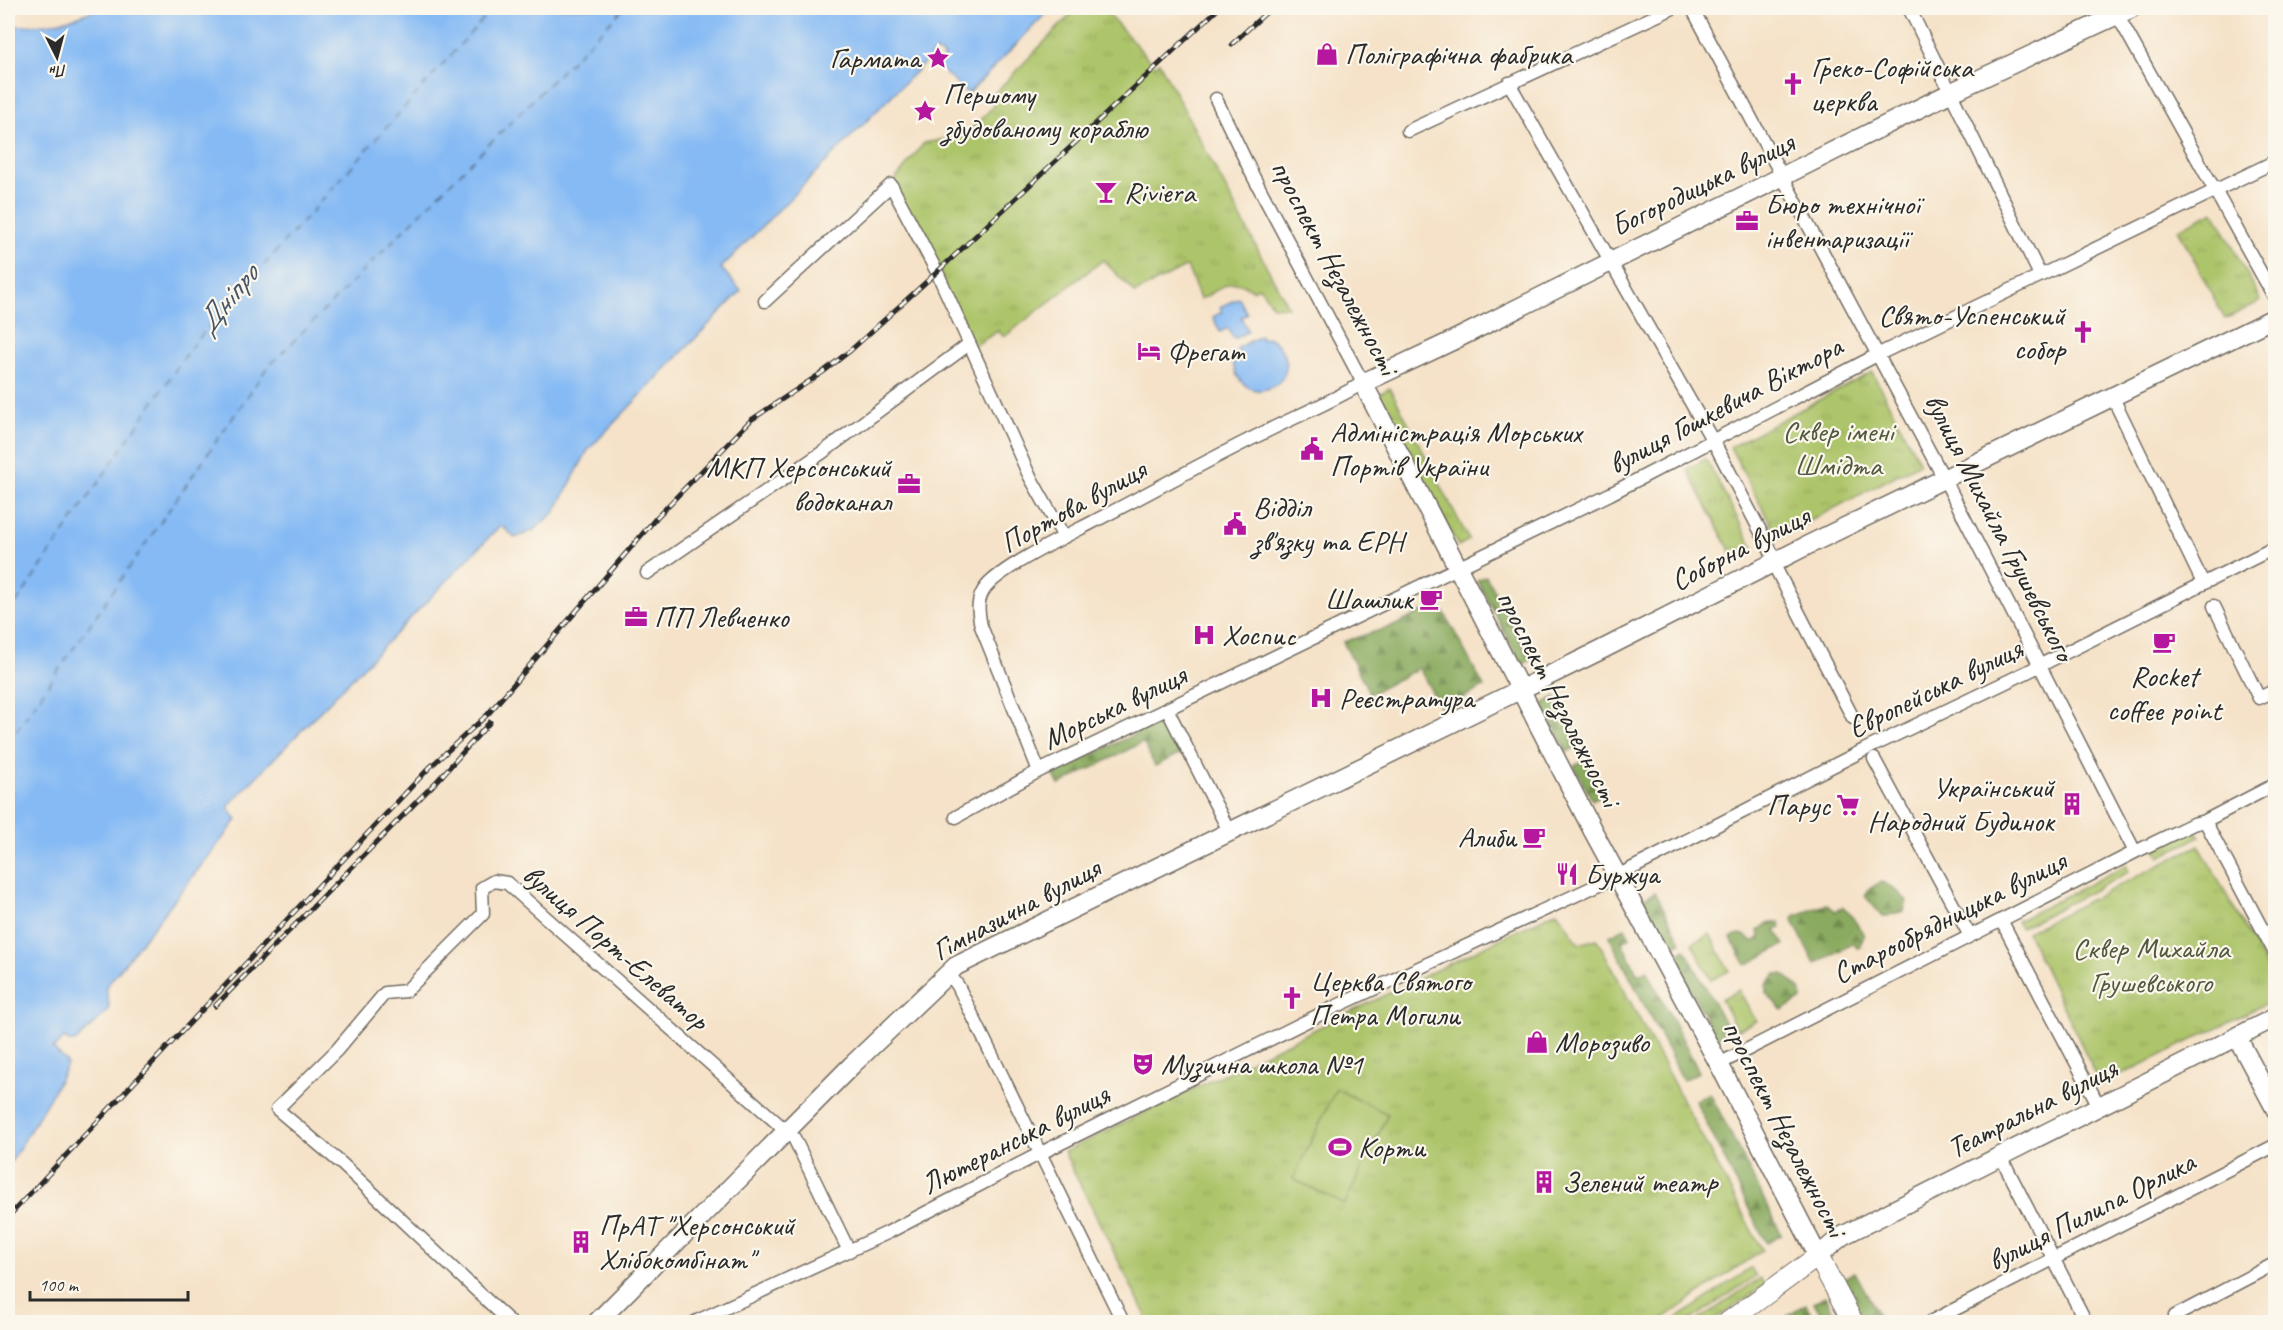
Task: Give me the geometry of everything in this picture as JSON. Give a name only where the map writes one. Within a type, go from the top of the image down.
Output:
[{"type":"main road","points":[[1728,1323],[1818,1256]]},
{"type":"main road","name":"проспект Незалежності","points":[[1818,1256],[1853,1323]]},
{"type":"street","points":[[1408,131],[1673,8]]},
{"type":"street","name":"вулиця Михайла Грушевського","points":[[1692,8],[1879,354],[2135,852]]},
{"type":"street","points":[[1909,8],[2040,275]]},
{"type":"street","points":[[2121,10],[2276,300]]},
{"type":"street","name":"Богородицька вулиця","points":[[1362,383],[1454,340],[1611,260],[2121,10]]},
{"type":"street","points":[[1509,83],[1713,441],[1853,718]]},
{"type":"street","name":"проспект Незалежності","points":[[1216,99],[1252,176],[1818,1256]]},
{"type":"street","name":"вулиця Гошкевича Віктора","points":[[1458,568],[1713,441],[1879,354],[2276,161]]},
{"type":"street","points":[[765,301],[891,185],[937,272],[1029,475],[1064,537]]},
{"type":"street","name":"Соборна вулиця","points":[[1521,688],[2276,317]]},
{"type":"street","points":[[647,573],[823,452],[969,344]]},
{"type":"street","name":"Портова вулиця","points":[[1039,771],[981,626],[977,611],[986,587],[1008,570],[1064,537],[1265,432],[1337,398],[1362,383]]},
{"type":"street","points":[[2112,396],[2203,583]]},
{"type":"street","name":"Європейська вулиця","points":[[1617,876],[1864,750],[2040,666],[2276,547]]},
{"type":"street","name":"Морська вулиця","points":[[956,817],[1039,771],[1458,568]]},
{"type":"street","points":[[2214,606],[2259,698],[2276,690]]},
{"type":"street","name":"Гімназична вулиця","points":[[597,1323],[852,1065],[956,966],[1521,688]]},
{"type":"street","points":[[1167,709],[1229,831]]},
{"type":"street","points":[[1874,759],[1970,936]]},
{"type":"street","name":"Старообрядницька вулиця","points":[[1719,1064],[2135,852],[2193,824],[2205,821],[2276,784]]},
{"type":"street","points":[[2205,821],[2276,955]]},
{"type":"street","name":"Лютеранська вулиця","points":[[695,1323],[849,1251],[1337,1006],[1617,876]]},
{"type":"street","name":"вулиця Порт-Елеватор","points":[[510,1323],[342,1164],[277,1109],[337,1050],[386,993],[406,991],[483,914],[482,888],[494,881],[507,883],[794,1138],[849,1251]]},
{"type":"street","points":[[2001,920],[2099,1106]]},
{"type":"street","points":[[948,972],[958,986],[1123,1323]]},
{"type":"street","name":"Театральна вулиця","points":[[1818,1256],[1842,1236],[2276,1017]]},
{"type":"street","points":[[2237,1037],[2276,1110]]},
{"type":"street","name":"вулиця Пилипа Орлика","points":[[1930,1323],[2276,1145]]},
{"type":"street","points":[[2000,1155],[2086,1323]]},
{"type":"street","points":[[2175,1316],[2276,1263]]},
{"type":"green space","points":[[1077,8],[1103,8],[1155,66],[1159,62],[1288,307],[1273,306],[1259,287],[1253,290],[1237,283],[1226,285],[1200,299],[1187,266],[1135,293],[1103,260],[1004,337],[998,331],[971,348],[891,185],[924,143],[964,136],[994,106],[992,96]]},
{"type":"green space","points":[[2214,211],[2261,301],[2225,319],[2178,229]]},
{"type":"green space","name":"Сквер імені Шмідта","points":[[1872,372],[1920,463],[1778,538],[1730,447]]},
{"type":"green space","points":[[1390,388],[1469,540],[1458,546],[1379,394]]},
{"type":"green space","points":[[1706,459],[1753,548],[1734,558],[1687,469]]},
{"type":"green space","points":[[1486,576],[1531,660],[1522,665],[1477,580]]},
{"type":"green space","points":[[1439,603],[1484,687],[1441,709],[1419,668],[1370,694],[1343,642],[1396,625]]},
{"type":"green space","points":[[1556,697],[1580,745],[1567,752],[1542,704]]},
{"type":"green space","points":[[1164,720],[1182,753],[1155,766],[1143,742],[1059,785],[1053,773]]},
{"type":"green space","points":[[1587,759],[1606,793],[1592,800],[1574,766]]},
{"type":"green space","points":[[2191,831],[2196,831],[2200,836],[2160,857],[2156,849]]},
{"type":"green space","name":"Сквер Михайла Грушевського","points":[[2199,845],[2275,983],[2275,999],[2101,1085],[2027,932]]},
{"type":"green space","points":[[2126,865],[2129,872],[2021,928],[2017,921]]},
{"type":"green space","points":[[1881,882],[1894,888],[1907,901],[1904,911],[1883,917],[1865,896],[1869,889]]},
{"type":"green space","points":[[1655,892],[1681,942],[1669,948],[1643,899]]},
{"type":"green space","points":[[1827,904],[1835,911],[1843,907],[1850,913],[1864,935],[1860,947],[1857,948],[1854,943],[1815,964],[1793,921],[1794,916]]},
{"type":"green space","points":[[1557,911],[1579,944],[1597,939],[1762,1250],[1658,1322],[1631,1322],[1626,1318],[1620,1322],[1149,1322],[1064,1152]]},
{"type":"green space","points":[[1780,922],[1781,928],[1776,930],[1784,945],[1746,965],[1731,938],[1743,935],[1754,942],[1760,937],[1758,931],[1768,923]]},
{"type":"green space","points":[[1625,928],[1630,937],[1622,942],[1638,975],[1647,970],[1699,1072],[1683,1080],[1609,936]]},
{"type":"green space","points":[[1710,934],[1729,971],[1711,980],[1692,943]]},
{"type":"green space","points":[[1685,949],[1729,1031],[1716,1038],[1673,956]]},
{"type":"green space","points":[[1776,974],[1783,974],[1800,989],[1802,999],[1782,1010],[1766,993],[1766,985]]},
{"type":"green space","points":[[1739,990],[1756,1021],[1737,1030],[1721,999]]},
{"type":"green space","name":"Корти","points":[[1336,1089],[1388,1114],[1345,1204],[1293,1179]]},
{"type":"green space","points":[[1710,1093],[1782,1235],[1766,1243],[1695,1100]]},
{"type":"green space","points":[[1751,1268],[1756,1276],[1688,1322],[1672,1322]]},
{"type":"green space","points":[[1855,1272],[1882,1322],[1865,1322],[1842,1279]]},
{"type":"green space","points":[[1760,1278],[1765,1285],[1712,1322],[1696,1322]]},
{"type":"green space","points":[[1825,1296],[1839,1322],[1825,1322],[1814,1302]]},
{"type":"green space","points":[[1806,1304],[1816,1322],[1791,1322],[1787,1315]]},
{"type":"water","name":"Дніпро","points":[[99,8],[1051,8],[968,94],[939,68],[944,56],[936,51],[721,268],[741,291],[588,450],[555,512],[534,530],[515,538],[500,526],[229,805],[229,809],[237,820],[106,987],[108,1011],[75,1042],[64,1038],[53,1049],[66,1061],[67,1065],[8,1167],[8,26],[54,23]]},
{"type":"water","points":[[1239,298],[1247,314],[1241,317],[1248,331],[1234,339],[1228,328],[1220,332],[1213,317],[1222,312],[1220,307]]},
{"type":"water","points":[[1260,336],[1262,340],[1268,337],[1280,347],[1286,361],[1286,369],[1284,376],[1272,387],[1256,390],[1249,388],[1238,378],[1233,355],[1239,352],[1237,348]]},
{"type":"ferry route","points":[[8,615],[191,347],[493,8]]},
{"type":"ferry route","points":[[8,743],[267,368],[624,8]]},
{"type":"railway","points":[[8,1217],[429,768],[488,714],[657,517],[751,420],[823,372],[851,350],[1219,8]]},
{"type":"railway","points":[[1232,44],[1271,8]]},
{"type":"railway","points":[[215,1006],[438,780],[490,722]]},
{"type":"place","name":"Поліграфічна фабрика","points":[[1327,54]]},
{"type":"place","name":"Гармата","points":[[938,58]]},
{"type":"place","name":"Греко-Софійська церква","points":[[1793,84]]},
{"type":"place","name":"Першому збудованому кораблю","points":[[925,111]]},
{"type":"place","name":"Riviera","points":[[1106,192]]},
{"type":"place","name":"Бюро технічної інвентаризації","points":[[1747,221]]},
{"type":"place","name":"Свято-Успенський собор","points":[[2083,332]]},
{"type":"place","name":"Фрегат","points":[[1149,351]]},
{"type":"place","name":"Адміністрація Морських Портів України","points":[[1312,449]]},
{"type":"place","name":"МКП Херсонський водоканал","points":[[909,484]]},
{"type":"place","name":"Відділ зв'язку та ЕРН","points":[[1235,524]]},
{"type":"place","name":"Шашлик","points":[[1431,599]]},
{"type":"place","name":"ПП Левченко","points":[[636,617]]},
{"type":"place","name":"Хоспис","points":[[1204,635]]},
{"type":"place","name":"Rocket coffee point","points":[[2164,642]]},
{"type":"place","name":"Реєстратура","points":[[1321,698]]},
{"type":"place","name":"Український Народний Будинок","points":[[2072,804]]},
{"type":"place","name":"Парус","points":[[1848,805]]},
{"type":"place","name":"Алиби","points":[[1534,837]]},
{"type":"place","name":"Буржуа","points":[[1567,874]]},
{"type":"place","name":"Церква Святого Петра Могили","points":[[1292,998]]},
{"type":"place","name":"Морозиво","points":[[1537,1042]]},
{"type":"place","name":"Музична школа №1","points":[[1143,1064]]},
{"type":"place","name":"Корти","points":[[1340,1147]]},
{"type":"place","name":"Зелений театр","points":[[1544,1182]]},
{"type":"place","name":"ПрАТ \"Херсонський Хлібокомбінат\"","points":[[581,1242]]}]
